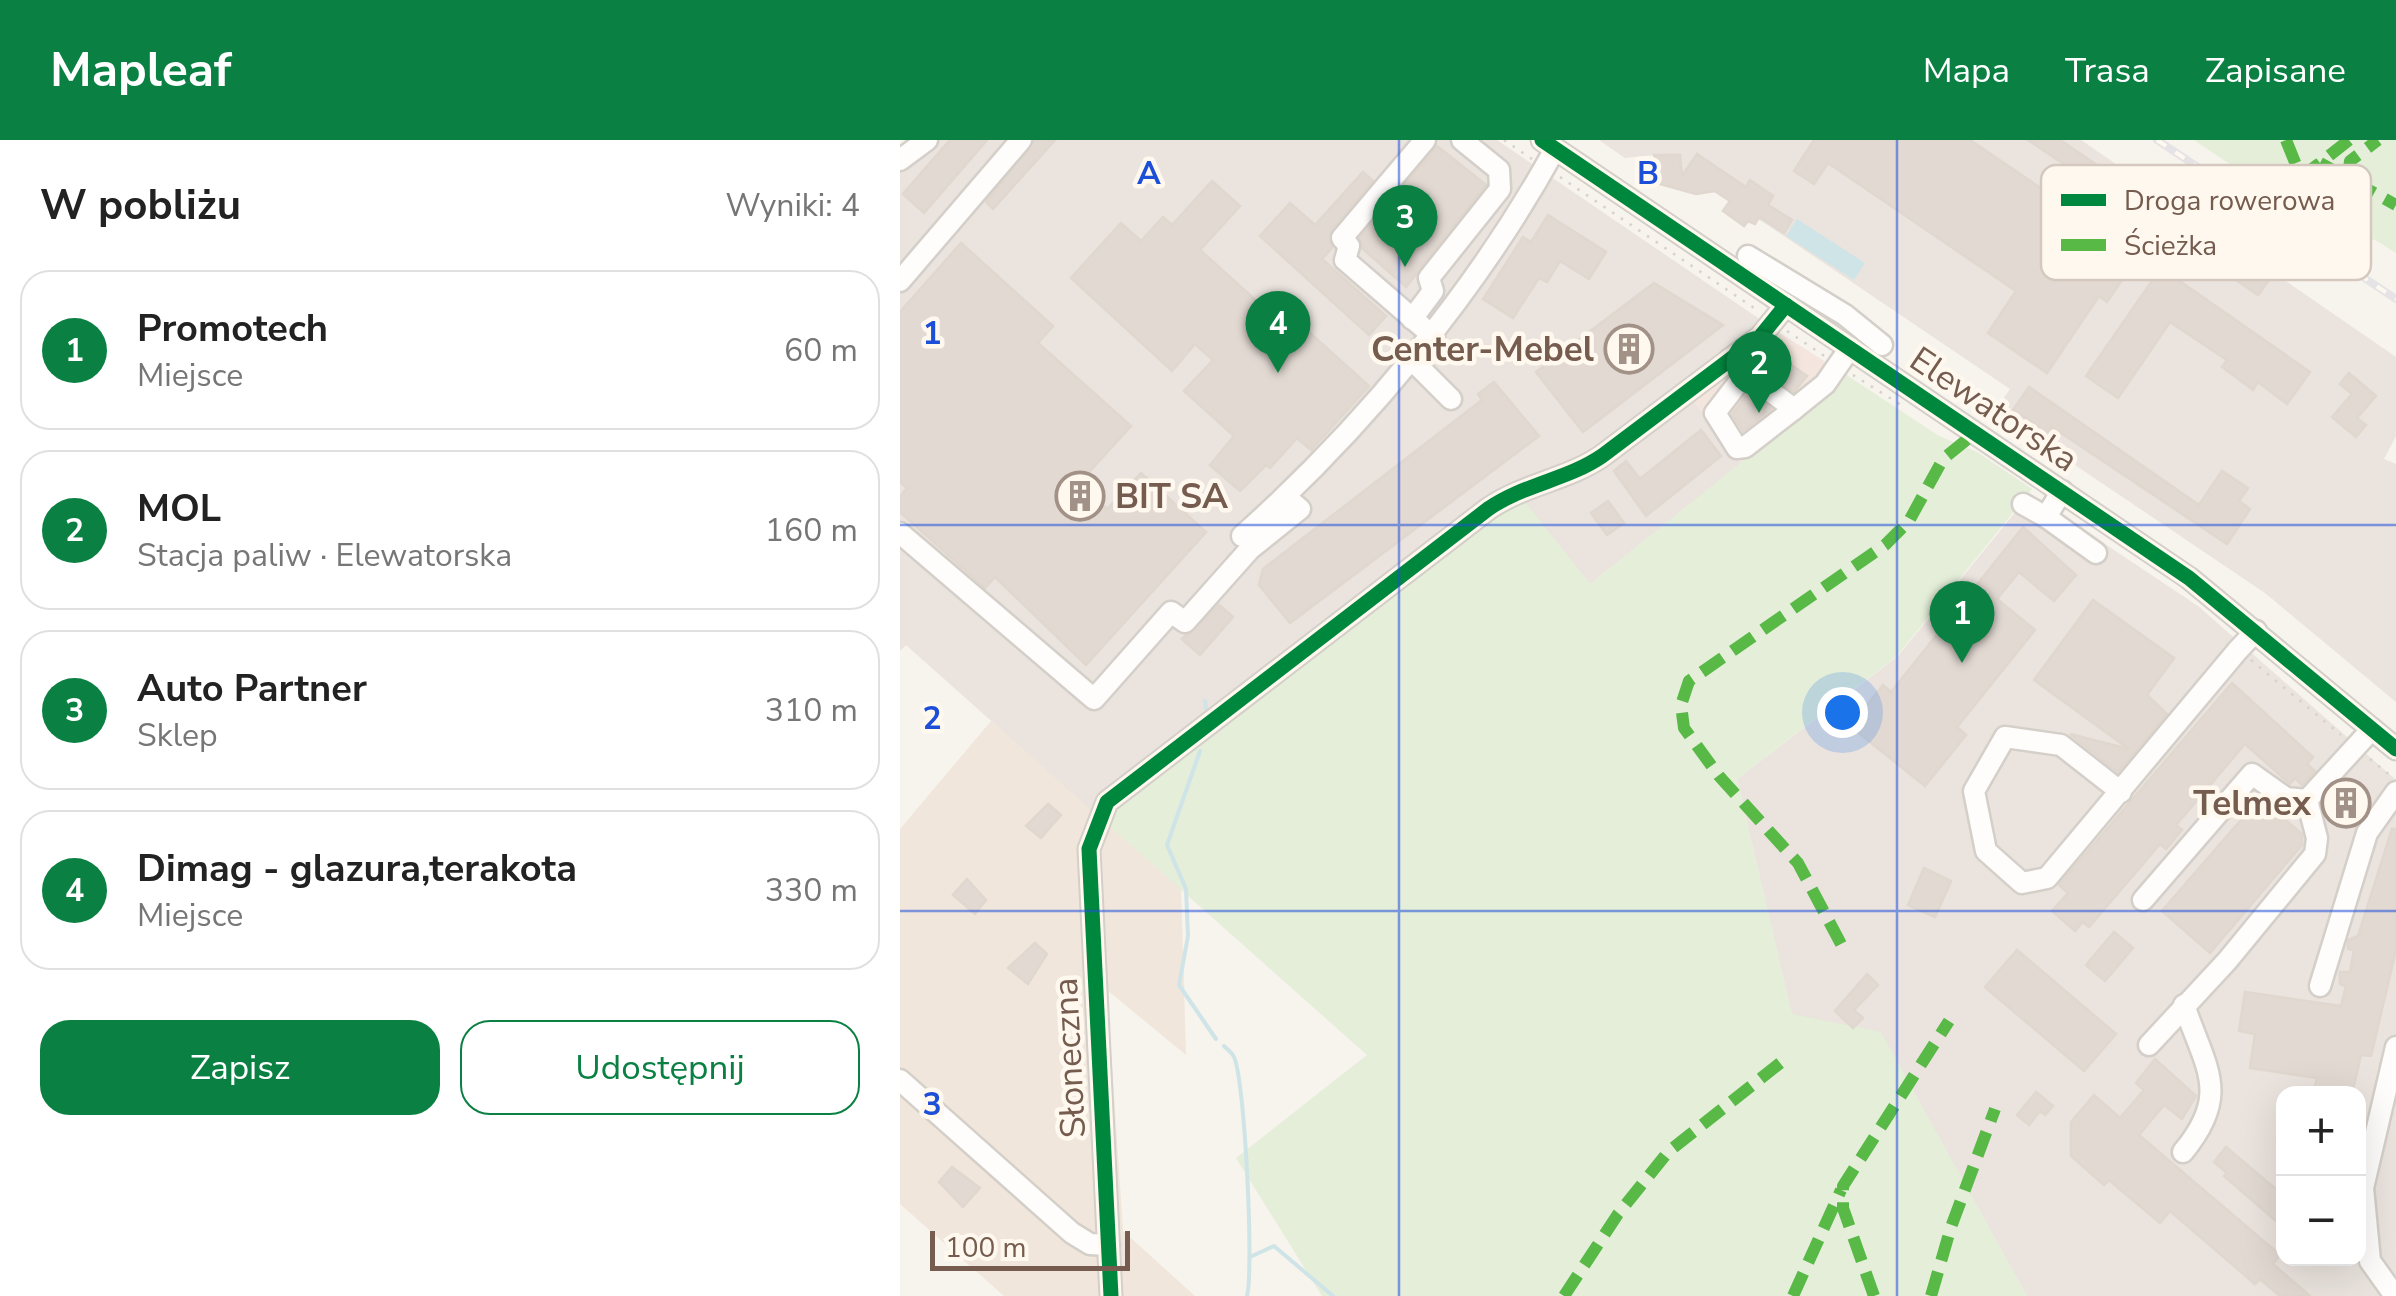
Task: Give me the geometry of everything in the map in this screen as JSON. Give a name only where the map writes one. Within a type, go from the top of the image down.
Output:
[{"type":"street","points":[[900,160],[927,140]]},
{"type":"street","points":[[900,281],[1021,140]]},
{"type":"street","points":[[1425,140],[1342,238],[1348,246],[1345,260],[1434,337]]},
{"type":"street","points":[[1412,319],[1433,291],[1429,278],[1500,190],[1499,170],[1462,140]]},
{"type":"street","points":[[1242,536],[1286,497],[1434,337],[1530,191],[1548,152]]},
{"type":"street","name":"Elewatorska","points":[[1548,152],[1786,305],[1844,357],[2062,491],[2189,578],[2396,749]]},
{"type":"street","points":[[1502,179],[1530,191]]},
{"type":"street","points":[[1469,228],[1494,245]]},
{"type":"street","points":[[1748,256],[1845,315],[1882,345]]},
{"type":"street","points":[[1786,305],[1737,367],[1714,413],[1737,448],[1745,447],[1826,384],[1844,357]]},
{"type":"street","points":[[1412,360],[1451,399]]},
{"type":"street","points":[[1737,367],[1794,409]]},
{"type":"street","name":"Słoneczna","points":[[1111,1296],[1089,849],[1097,818],[1121,788],[1488,509],[1518,490],[1595,461],[1737,367]]},
{"type":"street","points":[[2046,517],[2062,491]]},
{"type":"street","points":[[900,533],[1094,700],[1171,612],[1185,622],[1250,549],[1300,509],[1286,497]]},
{"type":"street","points":[[2024,504],[2096,553]]},
{"type":"street","points":[[2121,792],[2061,744],[2006,737],[1974,791],[1986,851],[2022,883],[2047,878],[2121,792],[2238,650],[2256,631]]},
{"type":"street","points":[[2308,800],[2372,729]]},
{"type":"street","points":[[2143,900],[2252,774],[2286,798],[2308,800]]},
{"type":"street","points":[[2320,986],[2367,833],[2396,792]]},
{"type":"street","points":[[2150,1045],[2315,854],[2318,838],[2308,800]]},
{"type":"street","points":[[2183,1152],[2212,1108],[2212,1086],[2184,1006]]},
{"type":"street","points":[[2395,1296],[2370,1261],[2364,1188],[2396,1047]]},
{"type":"street","points":[[900,1080],[1072,1232],[1090,1244],[1109,1245]]},
{"type":"path","points":[[1504,140],[1548,152],[1772,324],[1844,357],[1878,392]]},
{"type":"path","points":[[2238,650],[2396,780]]},
{"type":"shaded area","points":[[907,140],[1497,140],[1783,335],[1694,402],[1741,463],[1590,584],[1521,498],[1239,714],[1217,735],[1210,735],[1131,798],[1107,824],[906,645],[900,651],[900,146]]},
{"type":"shaded area","points":[[1599,140],[2081,140],[2117,165],[2041,165],[2041,280],[2284,280],[2396,357],[2396,436],[2384,459],[2396,464],[2396,702],[2265,593],[1995,411],[2010,389],[1769,226],[1654,155],[1625,158]]},
{"type":"shaded area","points":[[1797,219],[1865,263],[1854,280],[1786,236]]},
{"type":"shaded area","points":[[1783,335],[1848,376],[1741,463],[1694,402]]},
{"type":"shaded area","points":[[2030,494],[2198,606],[2396,780],[2396,1296],[2027,1296],[1881,1033],[1792,1015],[1737,779],[1898,656]]},
{"type":"shaded area","points":[[991,721],[1181,887],[1186,1055],[1107,990],[1123,1231],[1195,1296],[1004,1296],[900,1204],[900,829]]},
{"type":"green space","points":[[2194,140],[2396,140],[2396,253],[2374,239],[2371,243],[2371,165],[2231,165]]},
{"type":"green space","points":[[1848,376],[1939,436],[1977,452],[2032,489],[1897,656],[1737,779],[1792,1014],[1881,1032],[2027,1296],[1322,1296],[1236,1158],[1367,1055],[1107,824],[1124,802],[1152,778],[1210,735],[1217,735],[1238,714],[1522,498],[1590,584]]},
{"type":"building","points":[[950,140],[987,140],[924,213],[903,194]]},
{"type":"building","points":[[1034,140],[1055,140],[993,209],[986,202]]},
{"type":"building","points":[[1814,140],[1970,140],[2041,188],[2041,280],[2122,280],[2107,302],[2099,296],[2047,373],[1988,333],[2016,291],[1828,163],[1814,184],[1794,171]]},
{"type":"building","points":[[2028,140],[2060,140],[2097,165],[2065,165]]},
{"type":"building","points":[[1437,146],[1486,185],[1406,287],[1362,248],[1360,238]]},
{"type":"building","points":[[1697,154],[1746,187],[1750,180],[1773,196],[1768,205],[1792,220],[1784,233],[1759,217],[1755,224],[1748,221],[1744,226],[1723,211],[1730,201],[1715,191],[1696,194],[1660,184],[1654,155],[1680,155],[1682,176]]},
{"type":"building","points":[[1363,172],[1373,181],[1331,230],[1332,248],[1322,259],[1386,316],[1369,335],[1260,236],[1290,203],[1315,225]]},
{"type":"building","points":[[1212,181],[1240,206],[1200,250],[1261,305],[1269,296],[1369,386],[1311,450],[1297,438],[1270,468],[1266,465],[1240,491],[1210,465],[1234,436],[1184,391],[1213,360],[1195,344],[1172,371],[1071,278],[1121,223],[1141,241],[1163,217],[1172,225]]},
{"type":"building","points":[[1548,215],[1606,252],[1589,279],[1560,261],[1547,282],[1539,278],[1513,318],[1483,299],[1523,237],[1531,242]]},
{"type":"building","points":[[961,243],[1053,326],[1038,343],[1131,426],[1079,483],[1107,509],[1141,473],[1206,532],[1086,665],[995,577],[985,588],[900,512],[900,497],[907,488],[900,482],[900,312]]},
{"type":"building","points":[[2153,280],[2178,280],[2310,372],[2287,404],[2258,382],[2253,390],[2222,367],[2227,360],[2170,322],[2118,398],[2086,376]]},
{"type":"building","points":[[2236,280],[2269,280],[2258,295]]},
{"type":"building","name":"Center-Mebel","points":[[1654,283],[1723,325],[1583,432],[1536,372]]},
{"type":"building","points":[[1784,360],[1807,376],[1794,392],[1772,376]]},
{"type":"building","points":[[2349,373],[2376,396],[2357,418],[2366,425],[2356,437],[2332,417],[2352,394],[2340,384]]},
{"type":"building","points":[[1494,382],[1539,436],[1290,623],[1259,585],[1263,569],[1482,400],[1478,394]]},
{"type":"building","points":[[2029,387],[2199,505],[2222,471],[2248,488],[2239,501],[2250,509],[2227,544],[2052,427],[2048,433],[2013,410]]},
{"type":"building","points":[[1749,392],[1771,409],[1743,431],[1732,414]]},
{"type":"building","points":[[1701,430],[1721,456],[1646,516],[1614,471],[1626,461],[1640,479]]},
{"type":"building","points":[[1608,501],[1624,523],[1607,535],[1591,513]]},
{"type":"building","points":[[2023,527],[2076,575],[2054,601],[2019,572],[1997,599],[2035,630],[1957,727],[1966,735],[1925,786],[1850,726],[1883,685],[1891,692]]},
{"type":"building","points":[[2093,600],[2174,658],[2147,695],[2167,714],[2118,772],[2070,734],[2129,749],[2034,680]]},
{"type":"building","points":[[1219,605],[1233,617],[1200,655],[1182,639]]},
{"type":"building","points":[[2232,683],[2313,757],[2307,764],[2315,771],[2302,785],[2295,778],[2290,784],[2245,744],[2176,825],[2182,830],[2166,849],[2160,844],[2089,927],[2083,922],[2075,931],[2052,911],[2068,893],[2059,885]]},
{"type":"building","name":"Telmex","points":[[2340,784],[2366,805],[2355,826],[2325,801]]},
{"type":"building","points":[[2260,798],[2302,834],[2302,845],[2210,953],[2162,911]]},
{"type":"building","points":[[1048,804],[1061,815],[1041,838],[1026,826]]},
{"type":"building","points":[[2392,829],[2396,829],[2396,950],[2371,1056],[2361,1055],[2354,1086],[2315,1086],[2317,1078],[2250,1068],[2255,1034],[2239,1031],[2245,992],[2341,1006],[2346,986],[2340,984],[2340,972],[2350,972],[2354,950],[2348,949],[2348,940],[2358,936]]},
{"type":"building","points":[[1924,868],[1951,881],[1935,917],[1908,905]]},
{"type":"building","points":[[967,879],[986,900],[975,914],[953,895]]},
{"type":"building","points":[[2114,932],[2133,948],[2105,981],[2086,965]]},
{"type":"building","points":[[1035,943],[1047,954],[1028,984],[1008,968]]},
{"type":"building","points":[[2017,950],[2116,1034],[2084,1071],[1985,987]]},
{"type":"building","points":[[1867,974],[1878,985],[1854,1010],[1863,1018],[1853,1028],[1835,1011]]},
{"type":"building","points":[[2155,1059],[2196,1096],[2182,1119],[2164,1105],[2139,1135],[2276,1252],[2273,1264],[2310,1296],[2280,1296],[2260,1279],[2255,1284],[2170,1211],[2160,1223],[2109,1180],[2104,1185],[2071,1156],[2071,1122],[2094,1095],[2120,1118],[2144,1090],[2136,1083]]},
{"type":"building","points":[[2036,1092],[2053,1106],[2045,1115],[2040,1111],[2029,1125],[2017,1115]]},
{"type":"building","points":[[2226,1147],[2276,1189],[2276,1221],[2224,1176],[2227,1173],[2214,1162]]},
{"type":"building","points":[[952,1167],[980,1188],[963,1207],[939,1182]]},
{"type":"waterway","points":[[1205,701],[1206,708]]},
{"type":"waterway","points":[[1200,751],[1167,845],[1186,889],[1188,936],[1179,985],[1216,1039]]},
{"type":"waterway","points":[[1224,1046],[1234,1057],[1242,1100],[1249,1215],[1247,1296]]},
{"type":"waterway","points":[[1250,1257],[1274,1246],[1333,1296]]},
{"type":"railway","points":[[2157,140],[2195,165]]},
{"type":"railway","points":[[2367,280],[2396,299]]},
{"type":"marked path","points":[[2286,140],[2296,165]]},
{"type":"marked path","points":[[2324,165],[2320,163],[2349,140]]},
{"type":"marked path","points":[[2349,165],[2378,140]]},
{"type":"marked path","points":[[2371,191],[2396,205]]},
{"type":"marked path","points":[[1841,944],[1798,863],[1719,776],[1684,728],[1681,705],[1689,681],[1885,545],[1909,521],[1943,459],[1975,433]]},
{"type":"marked path","points":[[1874,1296],[1843,1208],[1843,1186],[1949,1021]]},
{"type":"marked path","points":[[1564,1296],[1618,1214],[1668,1152],[1784,1060]]},
{"type":"marked path","points":[[1931,1296],[1951,1227],[1995,1109]]},
{"type":"marked path","points":[[1793,1296],[1841,1190]]},
{"type":"cycle path","points":[[1542,140],[2189,578],[2396,749]]},
{"type":"cycle path","points":[[1111,1296],[1089,849],[1107,802],[1488,509],[1602,456],[1760,337],[1786,305]]},
{"type":"place","name":"Auto Partner","points":[[1405,267]]},
{"type":"place","name":"Center-Mebel","points":[[1629,349]]},
{"type":"place","name":"Dimag - glazura,terakota","points":[[1278,373]]},
{"type":"place","name":"MOL","points":[[1759,413]]},
{"type":"place","name":"BIT SA","points":[[1080,496]]},
{"type":"place","name":"Promotech","points":[[1962,663]]},
{"type":"place","name":"Telmex","points":[[2346,803]]}]
